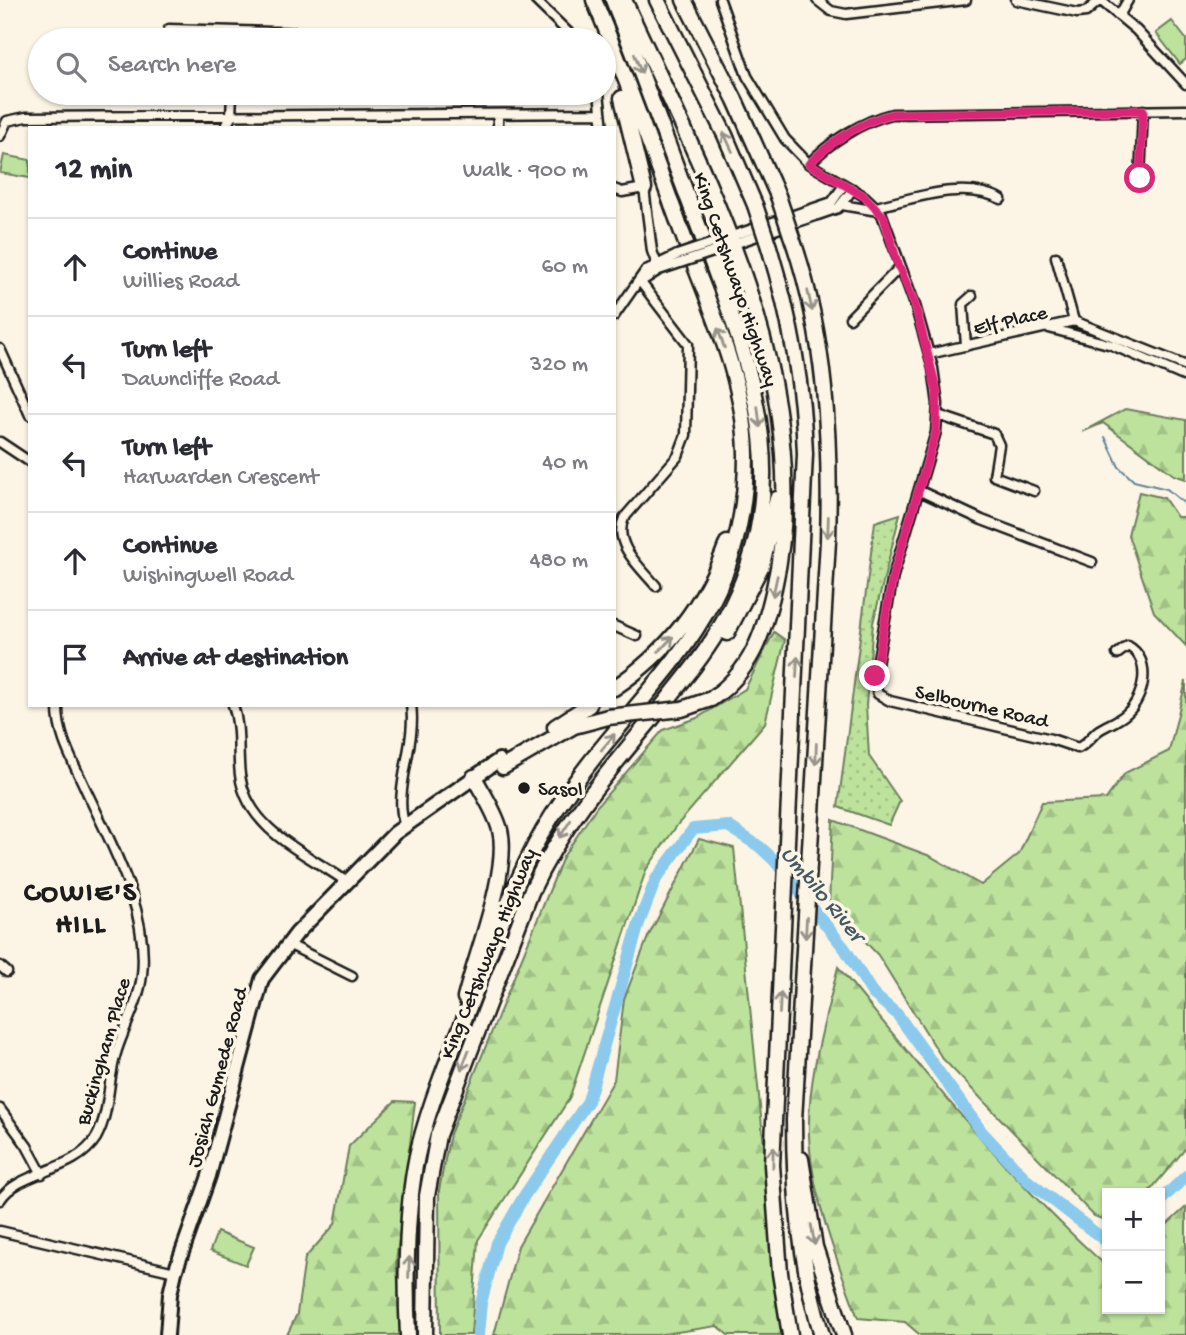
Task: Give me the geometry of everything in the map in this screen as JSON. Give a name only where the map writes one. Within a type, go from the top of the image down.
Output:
[{"type":"highway","points":[[587,0],[598,28]]},
{"type":"highway","name":"King Cetshwayo Highway","points":[[594,0],[605,28]]},
{"type":"highway","name":"King Cetshwayo Highway","points":[[425,1335],[427,1196],[438,1135],[531,892],[561,834],[594,788],[682,682],[716,634],[748,564],[762,488],[759,412],[746,358],[613,0]]},
{"type":"highway","points":[[501,763],[574,726],[608,717],[682,709],[711,699],[728,688],[749,663],[769,612],[777,576],[785,500],[783,444],[766,351],[726,243],[624,0]]},
{"type":"highway","points":[[657,0],[725,135],[755,205],[794,339],[804,423],[805,496],[772,1165],[778,1250],[790,1335]]},
{"type":"highway","points":[[684,0],[740,110],[778,196],[806,282],[819,341],[827,422],[828,518],[794,1120],[797,1216],[807,1282],[822,1335]]},
{"type":"highway","name":"King Cetshwayo Highway","points":[[408,1335],[414,1170],[429,1114],[511,897],[538,839],[574,783],[686,647],[709,612],[722,584],[739,531],[746,450],[737,389],[721,336],[616,58]]},
{"type":"highway","points":[[616,81],[630,123],[644,188]]},
{"type":"highway","points":[[616,686],[672,639],[704,595],[722,556],[736,507],[741,466],[737,389]]},
{"type":"highway","points":[[594,788],[702,670],[749,594],[762,565],[774,517],[779,477],[779,421]]},
{"type":"highway","points":[[501,763],[586,707]]},
{"type":"highway","points":[[455,1047],[461,1012],[501,864],[498,825],[476,780]]},
{"type":"highway","points":[[794,1120],[815,1247],[844,1335]]},
{"type":"highway","points":[[778,1250],[799,1335]]},
{"type":"main road","name":"Josiah Gumede Road","points":[[167,1335],[170,1294],[175,1272],[209,1176],[262,979],[288,944],[405,826],[430,810],[443,806],[501,763]]},
{"type":"street","points":[[535,0],[564,28]]},
{"type":"street","points":[[720,0],[740,58],[760,101],[785,139],[809,164],[878,209],[911,295],[929,354],[937,392],[938,415],[920,491],[982,520],[1092,562]]},
{"type":"street","points":[[817,0],[831,11],[846,14],[918,3],[966,0]]},
{"type":"street","points":[[1016,0],[1077,13],[1086,12],[1100,0],[1186,84]]},
{"type":"street","points":[[1119,16],[1128,0]]},
{"type":"street","points":[[226,126],[231,117],[232,105]]},
{"type":"street","points":[[600,105],[603,126]]},
{"type":"street","points":[[1140,178],[1143,110]]},
{"type":"street","points":[[809,164],[825,149],[892,114],[1186,110]]},
{"type":"street","points":[[0,136],[7,121],[26,117],[601,113]]},
{"type":"street","points":[[498,114],[498,126]]},
{"type":"street","points":[[726,243],[832,202],[848,187]]},
{"type":"street","points":[[842,205],[848,187]]},
{"type":"street","points":[[616,190],[622,192],[644,188],[657,267]]},
{"type":"street","points":[[616,313],[638,283],[657,267],[842,205],[878,209],[967,190],[985,191],[1001,199]]},
{"type":"street","name":"Elf Place","points":[[929,354],[1074,321],[1056,257]]},
{"type":"street","points":[[850,318],[899,268]]},
{"type":"street","points":[[638,283],[682,333],[690,351],[685,442],[678,456],[624,518],[621,529],[628,552],[656,586]]},
{"type":"street","points":[[966,346],[962,310],[965,300],[972,296]]},
{"type":"street","points":[[1074,321],[1184,365]]},
{"type":"street","points":[[1049,328],[1112,345],[1186,377]]},
{"type":"street","points":[[0,349],[28,411]]},
{"type":"street","points":[[938,415],[994,434],[999,445],[994,476],[1034,491]]},
{"type":"street","points":[[0,442],[28,461]]},
{"type":"street","name":"Selbourne Road","points":[[920,491],[891,583],[875,676],[878,694],[891,701],[1052,739],[1078,748],[1101,729],[1128,713],[1139,697],[1144,675],[1140,656],[1128,646],[1117,654]]},
{"type":"street","points":[[616,627],[637,636]]},
{"type":"street","name":"Buckingham Place","points":[[0,1200],[7,1192],[76,1158],[96,1137],[103,1119],[117,1050],[136,1000],[142,962],[129,887],[63,739],[58,707]]},
{"type":"street","points":[[234,707],[239,726],[241,782],[254,812],[275,834],[347,882]]},
{"type":"street","points":[[405,826],[401,807],[412,739],[411,707]]},
{"type":"street","points":[[288,944],[352,976]]},
{"type":"street","points":[[0,1109],[27,1146],[42,1174]]},
{"type":"street","points":[[0,1231],[175,1272]]},
{"type":"green space","points":[[1172,21],[1186,39],[1186,59],[1180,64],[1156,33]]},
{"type":"green space","points":[[4,155],[28,160],[28,178],[0,173]]},
{"type":"green space","points":[[1125,409],[1186,420],[1186,479],[1174,475],[1103,423],[1082,432]]},
{"type":"green space","points":[[1139,492],[1164,498],[1177,517],[1186,517],[1186,646],[1154,612],[1128,535]]},
{"type":"green space","points":[[900,514],[873,623],[866,705],[869,756],[900,801],[889,825],[838,807],[875,522]]},
{"type":"green space","points":[[774,632],[785,640],[765,723],[678,824],[646,870],[569,1099],[478,1240],[471,1335],[440,1335],[439,1190],[450,1134],[563,857],[597,806],[663,730],[697,718],[745,689]]},
{"type":"green space","points":[[1186,681],[1186,1148],[1152,1188],[1102,1188],[1102,1219],[1094,1216],[942,1058],[878,955],[829,903],[833,820],[930,856],[981,885],[1019,854],[1042,802],[1106,799],[1125,773],[1169,751]]},
{"type":"green space","points":[[699,839],[734,848],[783,1335],[728,1335],[717,1326],[657,1335],[494,1335],[518,1246],[614,1080],[624,999],[648,937]]},
{"type":"green space","points":[[838,967],[998,1158],[1102,1262],[1102,1314],[1165,1314],[1165,1226],[1186,1207],[1186,1335],[920,1335],[905,1322],[858,1318],[820,1206],[811,1159],[811,1093]]},
{"type":"green space","points":[[395,1101],[415,1102],[396,1263],[404,1335],[287,1335],[297,1314],[305,1258],[335,1224],[349,1146]]},
{"type":"green space","points":[[217,1232],[254,1247],[246,1265],[210,1251]]},
{"type":"waterway","points":[[1105,437],[1119,467],[1134,481],[1167,489],[1186,505]]},
{"type":"waterway","name":"Umbilo River","points":[[478,1335],[481,1303],[497,1243],[524,1196],[588,1101],[639,923],[656,879],[693,829],[728,826],[760,847],[774,860],[845,949],[873,994],[897,1014],[982,1132],[1028,1181],[1102,1238]]},
{"type":"waterway","name":"Umbilo River","points":[[1165,1196],[1186,1176]]},
{"type":"place","name":"Sasol","points":[[524,788]]},
{"type":"district","name":"COWIE'S HILL","points":[[81,906]]},
{"type":"route","points":[[875,676],[885,633],[893,576],[936,432],[937,392],[915,305],[899,268],[884,217],[864,196],[809,164],[825,149],[868,123],[892,114],[1143,110],[1140,178]]}]
